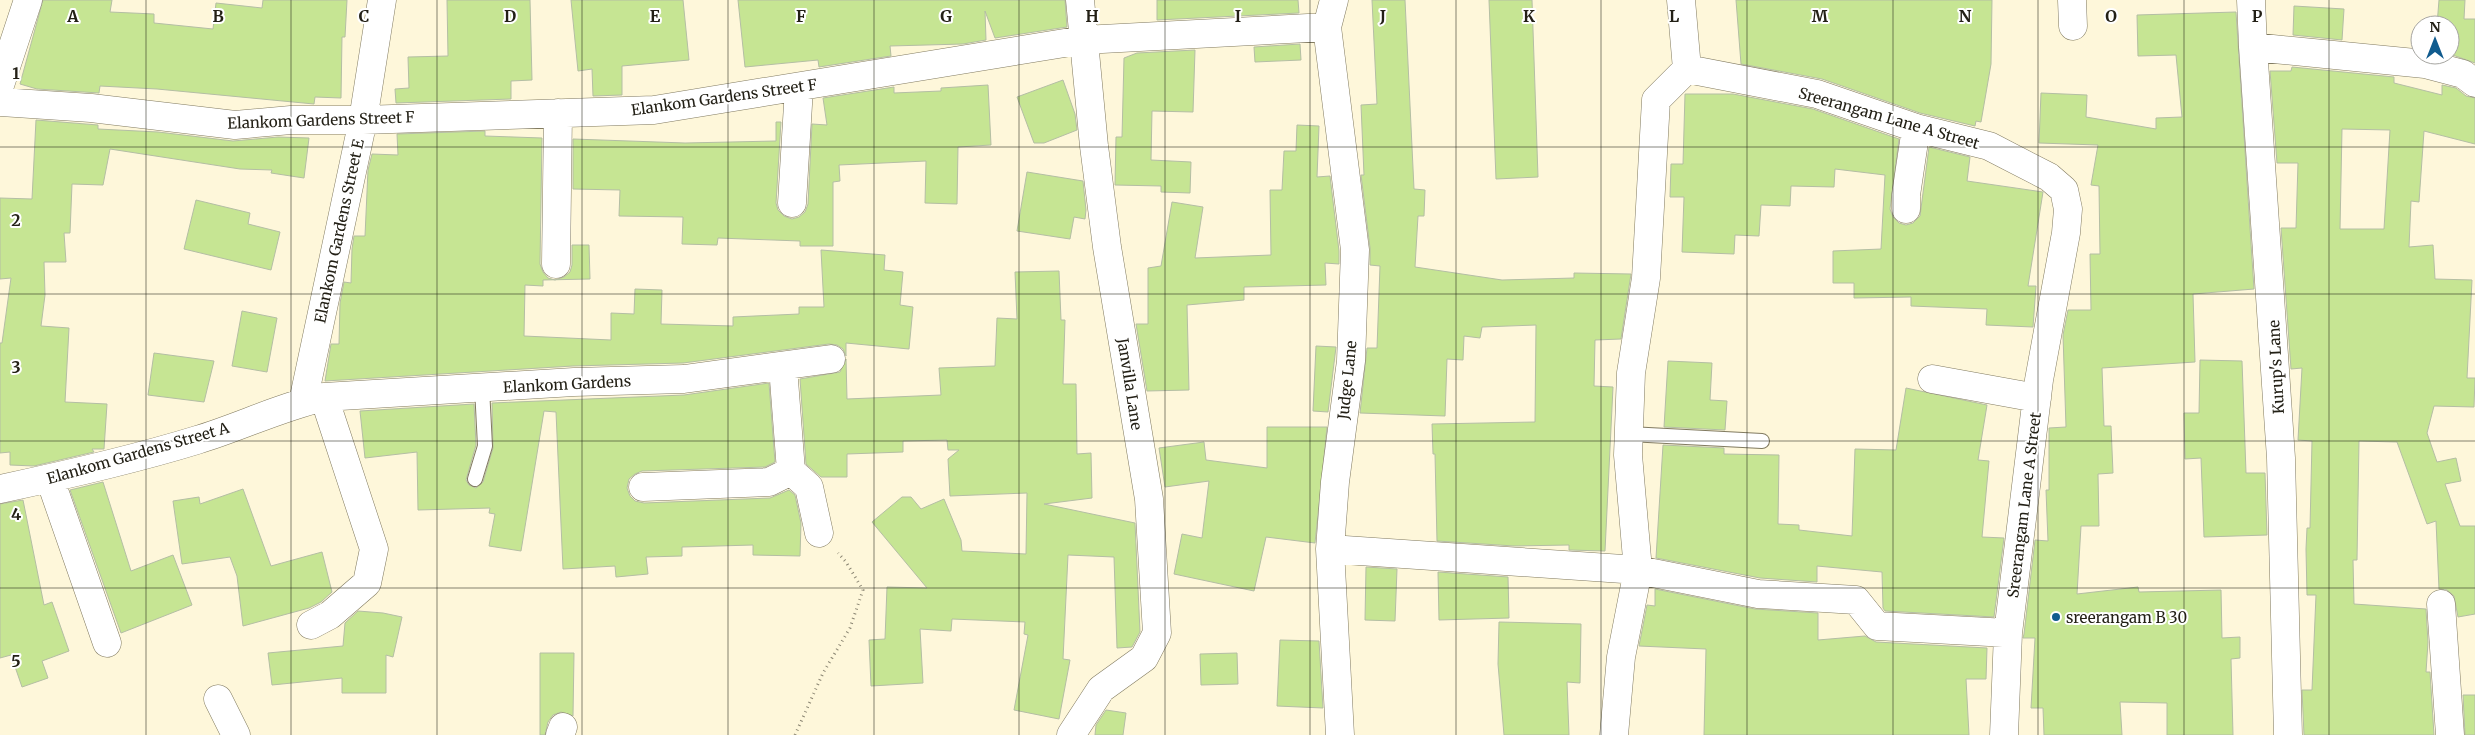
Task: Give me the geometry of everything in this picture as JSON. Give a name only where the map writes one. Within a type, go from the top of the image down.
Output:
[{"type":"street","points":[[0,85],[28,0]]},
{"type":"street","name":"Elankom Gardens Street E","points":[[313,400],[363,120],[382,0]]},
{"type":"street","name":"Janvilla Lane","points":[[1071,735],[1101,689],[1144,658],[1157,633],[1149,499],[1107,247],[1094,146],[1080,0]]},
{"type":"street","points":[[1326,27],[1334,0]]},
{"type":"street","points":[[1614,735],[1621,657],[1638,570],[1628,455],[1631,373],[1646,278],[1656,100],[1688,69],[1681,0]]},
{"type":"street","name":"Kurup's Lane","points":[[2251,0],[2252,48],[2281,458],[2288,735]]},
{"type":"street","name":"Elankom Gardens Street F","points":[[0,102],[91,108],[235,125],[291,120],[363,120],[654,110],[799,88],[1084,40],[1326,27]]},
{"type":"street","name":"Judge Lane","points":[[1326,27],[1355,250],[1351,361],[1334,482],[1330,549],[1340,735]]},
{"type":"street","points":[[2252,48],[2425,64],[2463,74],[2475,82]]},
{"type":"street","name":"Sreerangam Lane A Street","points":[[1688,69],[1818,94],[1916,128],[1989,146],[2049,177],[2064,190],[2068,209],[2066,233],[2037,398],[2008,633],[2004,735]]},
{"type":"street","points":[[792,203],[799,88]]},
{"type":"street","points":[[556,264],[558,112]]},
{"type":"street","points":[[1906,209],[1906,195],[1916,128]]},
{"type":"street","name":"Elankom Gardens","points":[[313,400],[482,388],[684,379],[831,359]]},
{"type":"street","points":[[783,367],[791,471],[809,487],[819,533]]},
{"type":"street","points":[[1932,379],[2037,398]]},
{"type":"street","points":[[311,626],[330,615],[367,583],[374,549],[313,400]]},
{"type":"street","name":"Elankom Gardens Street A","points":[[0,489],[50,479],[199,439],[313,400]]},
{"type":"street","points":[[643,487],[769,482],[791,471]]},
{"type":"street","points":[[50,479],[107,643]]},
{"type":"street","points":[[1330,549],[1638,570],[1758,594],[1856,600],[1877,626],[2008,633]]},
{"type":"street","points":[[2441,604],[2450,735]]},
{"type":"street","points":[[218,700],[236,735]]},
{"type":"lane","points":[[475,479],[485,446],[482,388]]},
{"type":"lane","points":[[1629,434],[1762,441]]},
{"type":"path","points":[[795,735],[824,673],[850,628],[863,590],[846,562],[819,533]]},
{"type":"building","points":[[43,0],[112,0],[110,12],[154,14],[154,23],[213,29],[216,3],[262,8],[263,0],[347,0],[345,37],[342,37],[341,98],[315,97],[314,104],[157,89],[100,86],[99,93],[37,89],[20,84]]},
{"type":"building","points":[[447,0],[530,0],[532,80],[511,81],[511,99],[396,103],[395,89],[409,88],[408,57],[448,56]]},
{"type":"building","points":[[571,0],[683,0],[689,60],[622,66],[622,95],[593,96],[592,69],[578,71]]},
{"type":"building","points":[[738,0],[1065,0],[1067,27],[995,38],[985,11],[986,40],[963,44],[890,46],[891,56],[819,67],[818,60],[745,67]]},
{"type":"building","points":[[1157,0],[1298,0],[1299,13],[1157,20]]},
{"type":"building","points":[[1372,0],[1405,0],[1414,189],[1425,190],[1424,216],[1418,216],[1415,267],[1502,280],[1574,278],[1574,273],[1631,274],[1621,339],[1595,340],[1594,386],[1613,387],[1605,551],[1569,550],[1569,545],[1514,546],[1437,541],[1435,454],[1433,454],[1432,424],[1535,422],[1536,325],[1482,327],[1480,338],[1464,336],[1463,360],[1447,359],[1445,416],[1360,413],[1367,348],[1377,348],[1380,266],[1370,265],[1370,248],[1361,175],[1364,175],[1361,105],[1377,104]]},
{"type":"building","points":[[1489,0],[1532,0],[1538,177],[1496,179]]},
{"type":"building","points":[[1736,0],[1992,0],[1991,64],[1981,122],[1976,121],[1975,126],[1920,113],[1822,79],[1741,64]]},
{"type":"building","points":[[2439,0],[2465,0],[2464,19],[2475,19],[2475,63],[2460,58],[2460,15],[2438,15]]},
{"type":"building","points":[[2294,6],[2344,9],[2342,40],[2293,35]]},
{"type":"building","points":[[2236,12],[2254,289],[2193,294],[2195,362],[2102,368],[2104,426],[2111,426],[2113,473],[2098,474],[2099,526],[2081,526],[2077,594],[2138,587],[2139,592],[2221,590],[2222,638],[2240,637],[2240,658],[2231,659],[2233,735],[2167,735],[2167,703],[2120,702],[2122,735],[2044,735],[2043,708],[2031,708],[2035,638],[2023,638],[2035,540],[2048,541],[2046,490],[2049,490],[2049,428],[2066,427],[2063,335],[2068,310],[2091,310],[2090,254],[2100,254],[2099,186],[2091,185],[2098,145],[2039,143],[2041,93],[2087,95],[2086,117],[2156,129],[2156,118],[2182,117],[2176,55],[2138,56],[2137,15]]},
{"type":"building","points":[[1300,44],[1301,60],[1255,62],[1254,47]]},
{"type":"building","points":[[1195,50],[1193,112],[1152,111],[1151,160],[1191,162],[1190,193],[1161,192],[1161,186],[1115,185],[1116,137],[1122,137],[1124,58],[1137,53]]},
{"type":"building","points":[[2292,67],[2394,77],[2394,83],[2442,95],[2442,85],[2456,88],[2466,96],[2475,98],[2475,144],[2424,131],[2419,202],[2411,201],[2409,247],[2433,245],[2435,279],[2472,280],[2467,378],[2475,378],[2474,407],[2434,406],[2427,433],[2437,462],[2456,458],[2461,481],[2445,484],[2460,526],[2475,526],[2475,614],[2458,617],[2454,596],[2447,590],[2439,589],[2436,521],[2427,524],[2397,442],[2359,441],[2357,560],[2353,560],[2354,604],[2426,609],[2428,642],[2426,672],[2430,672],[2434,735],[2304,735],[2302,690],[2312,690],[2316,595],[2307,595],[2306,549],[2307,528],[2310,528],[2312,441],[2298,440],[2302,368],[2291,369],[2281,228],[2296,228],[2298,163],[2277,163],[2270,71],[2291,71]],"holes":[[[2342,129],[2390,130],[2384,229],[2340,229]]]},
{"type":"building","points":[[1063,80],[1075,114],[1077,130],[1044,143],[1034,143],[1017,97]]},
{"type":"building","points":[[988,85],[991,145],[958,147],[957,204],[925,203],[926,161],[839,165],[840,181],[833,182],[833,246],[800,246],[800,241],[718,238],[717,245],[682,244],[683,217],[619,216],[620,190],[573,189],[573,139],[685,143],[776,141],[776,122],[781,122],[776,203],[778,210],[784,216],[792,219],[799,217],[805,212],[808,204],[812,124],[827,125],[823,98],[894,87],[894,93],[941,91],[941,88]]},
{"type":"building","points":[[1685,94],[1733,94],[1813,109],[1899,139],[1890,209],[1893,217],[1899,223],[1906,225],[1913,223],[1920,216],[1929,147],[1970,157],[1967,181],[2043,192],[2028,286],[2036,286],[2033,327],[1986,325],[1987,309],[1911,306],[1911,297],[1854,298],[1854,283],[1833,283],[1833,251],[1881,249],[1885,175],[1835,169],[1834,187],[1791,186],[1790,206],[1761,205],[1759,236],[1735,235],[1734,254],[1682,252],[1684,197],[1670,197],[1671,164],[1683,164]]},
{"type":"building","points":[[36,120],[98,125],[98,129],[158,132],[233,141],[278,137],[309,138],[304,178],[271,173],[272,170],[240,169],[110,149],[103,185],[72,184],[70,233],[64,233],[66,262],[44,262],[45,295],[41,326],[69,328],[65,402],[107,404],[104,449],[92,449],[94,452],[34,466],[10,465],[10,452],[0,453],[0,343],[2,343],[11,278],[0,279],[0,198],[32,199]]},
{"type":"building","points":[[1297,125],[1319,126],[1317,177],[1330,176],[1339,264],[1325,263],[1326,285],[1244,287],[1244,300],[1187,305],[1189,390],[1147,391],[1136,324],[1148,324],[1148,268],[1161,266],[1172,202],[1203,207],[1195,258],[1271,255],[1270,190],[1282,190],[1284,151],[1296,151]]},
{"type":"building","points":[[485,131],[485,136],[542,138],[540,264],[548,278],[554,280],[543,280],[543,286],[525,285],[524,336],[611,340],[611,313],[634,314],[635,289],[662,290],[661,324],[733,326],[733,317],[799,314],[799,307],[824,307],[821,250],[885,255],[884,270],[903,272],[900,305],[913,307],[909,349],[846,343],[846,356],[843,349],[837,345],[829,344],[683,363],[573,366],[325,381],[331,344],[339,344],[340,303],[344,282],[351,283],[354,236],[365,236],[368,170],[372,154],[398,155],[397,134]]},
{"type":"building","points":[[1027,172],[1083,181],[1085,219],[1074,217],[1070,239],[1017,231]]},
{"type":"building","points":[[196,200],[250,213],[248,224],[280,232],[271,270],[184,249]]},
{"type":"building","points":[[572,245],[589,245],[590,279],[556,280],[570,272]]},
{"type":"building","points":[[1059,271],[1061,320],[1065,320],[1063,384],[1076,384],[1077,454],[1091,453],[1092,498],[1044,504],[1135,523],[1140,632],[1132,647],[1117,648],[1114,557],[1068,555],[1063,659],[1070,660],[1059,719],[1014,710],[1028,635],[1024,634],[1025,622],[952,619],[951,631],[920,629],[923,683],[871,686],[869,640],[885,639],[887,587],[927,588],[872,522],[902,497],[911,497],[921,509],[944,499],[961,540],[962,551],[1026,554],[1027,493],[950,496],[948,459],[959,450],[948,450],[947,440],[903,441],[903,452],[847,454],[847,477],[821,477],[806,464],[800,379],[840,372],[846,359],[847,399],[941,395],[939,368],[995,366],[997,318],[1017,319],[1015,272]]},
{"type":"building","points":[[242,311],[277,318],[267,372],[232,366]]},
{"type":"building","points":[[1316,346],[1336,347],[1328,412],[1313,411]]},
{"type":"building","points":[[154,353],[214,361],[204,402],[148,395]]},
{"type":"building","points":[[2200,360],[2242,361],[2246,473],[2265,473],[2267,535],[2204,537],[2201,458],[2185,459],[2184,413],[2199,413]]},
{"type":"building","points":[[1668,361],[1712,363],[1710,400],[1727,401],[1725,430],[1664,427]]},
{"type":"building","points":[[769,383],[775,462],[765,467],[642,471],[629,479],[627,488],[630,496],[635,501],[644,503],[770,498],[789,490],[795,495],[801,523],[800,556],[753,555],[753,545],[682,547],[682,556],[646,557],[648,574],[616,577],[615,566],[563,569],[556,412],[544,411],[521,551],[489,546],[495,514],[489,513],[490,508],[418,510],[417,452],[365,458],[360,411],[474,404],[476,445],[466,480],[469,485],[476,488],[483,482],[493,448],[492,403],[684,395]]},
{"type":"building","points":[[1906,388],[1987,405],[1978,460],[1989,461],[1982,537],[2004,538],[1994,617],[1885,611],[1883,608],[1882,572],[1817,566],[1817,582],[1760,578],[1656,558],[1663,445],[1724,448],[1724,454],[1779,455],[1778,524],[1799,525],[1799,530],[1852,536],[1855,449],[1896,450]]},
{"type":"building","points":[[1267,427],[1327,427],[1315,543],[1266,537],[1254,591],[1174,574],[1182,534],[1202,538],[1209,481],[1165,487],[1159,448],[1204,442],[1206,460],[1267,468]]},
{"type":"building","points":[[103,482],[131,571],[173,555],[192,605],[121,633],[70,490]]},
{"type":"building","points":[[243,489],[271,566],[322,552],[332,592],[321,602],[309,608],[243,626],[237,576],[230,557],[182,564],[173,501],[199,497],[200,504]]},
{"type":"building","points":[[23,500],[44,605],[52,602],[69,651],[42,661],[48,678],[22,687],[11,655],[0,658],[0,504]]},
{"type":"building","points":[[1366,567],[1397,569],[1395,621],[1365,620]]},
{"type":"building","points":[[1438,572],[1508,577],[1509,618],[1439,620]]},
{"type":"building","points":[[1655,589],[1755,609],[1818,613],[1818,640],[1865,636],[1876,642],[1987,648],[1986,679],[1966,679],[1969,735],[1704,735],[1706,649],[1639,646],[1647,605],[1655,606]]},
{"type":"building","points":[[358,611],[402,617],[393,657],[386,655],[386,693],[342,693],[342,678],[272,685],[268,653],[343,646],[345,623]]},
{"type":"building","points":[[1499,622],[1581,624],[1580,683],[1567,682],[1569,735],[1504,735],[1498,664]]},
{"type":"building","points":[[1280,640],[1319,641],[1323,708],[1277,706]]},
{"type":"building","points":[[540,653],[574,653],[573,716],[561,712],[553,715],[548,722],[545,735],[540,735]]},
{"type":"building","points":[[1237,653],[1238,684],[1201,685],[1200,654]]},
{"type":"building","points":[[2463,695],[2475,695],[2475,735],[2465,735]]},
{"type":"building","points":[[1106,710],[1126,713],[1123,735],[1095,735],[1096,725]]},
{"type":"place","name":"sreerangam B 30","points":[[2056,617]]}]
